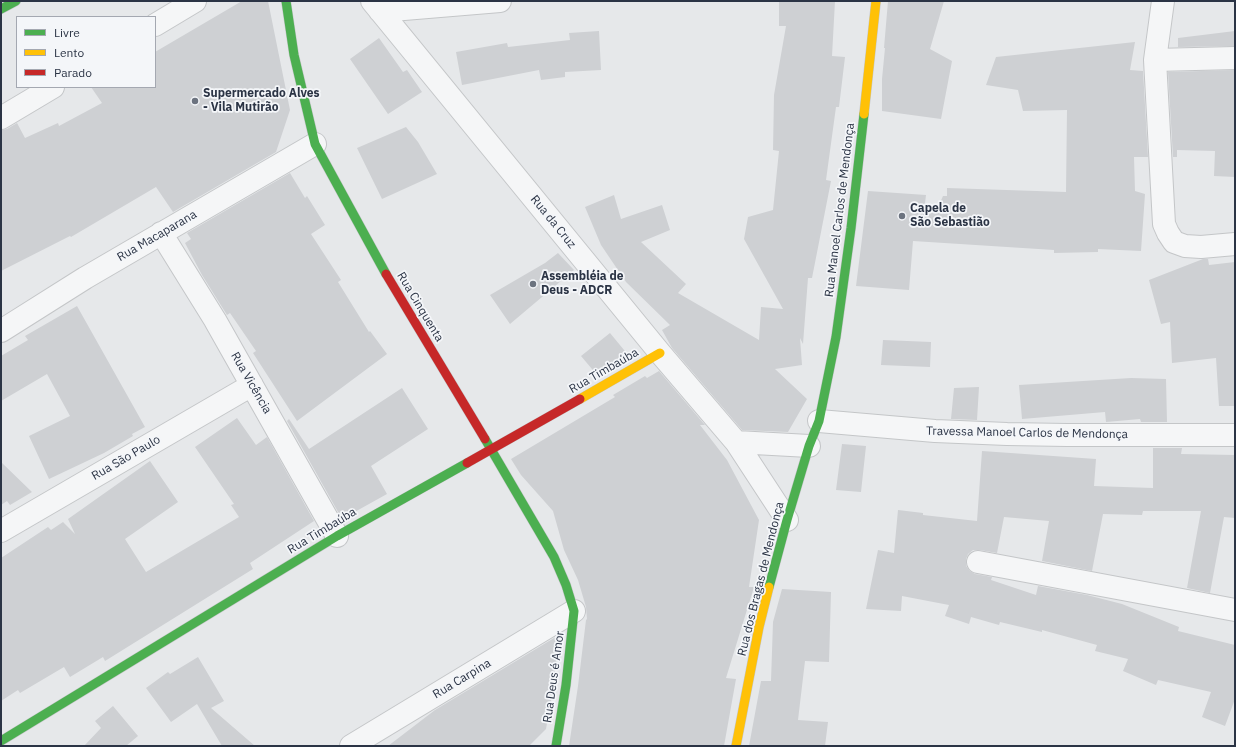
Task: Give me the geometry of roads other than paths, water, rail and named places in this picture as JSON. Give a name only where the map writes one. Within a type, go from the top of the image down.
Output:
[{"type":"street","points":[[1,9],[16,1]]},
{"type":"street","points":[[156,24],[195,1]]},
{"type":"street","name":"Rua Cinquenta","points":[[286,1],[294,55],[314,144],[373,252],[541,533],[554,557],[566,585],[574,611]]},
{"type":"street","points":[[376,6],[500,1]]},
{"type":"street","name":"Rua Manoel Carlos de Mendonça","points":[[819,421],[836,337],[851,228],[876,1]]},
{"type":"street","points":[[1163,1],[1155,60],[1164,224],[1174,242],[1185,246],[1201,247],[1235,244]]},
{"type":"street","name":"Rua da Cruz","points":[[376,6],[660,353],[736,442],[787,520]]},
{"type":"street","points":[[1155,60],[1235,58]]},
{"type":"street","points":[[1,118],[51,88]]},
{"type":"street","name":"Rua Macaparana","points":[[1,331],[84,278],[314,144]]},
{"type":"street","name":"Rua Vicência","points":[[161,233],[215,320],[337,536]]},
{"type":"street","name":"Rua Timbaúba","points":[[1,741],[337,536],[660,353]]},
{"type":"street","name":"Rua São Paulo","points":[[1,531],[252,385]]},
{"type":"street","name":"Travessa Manoel Carlos de Mendonça","points":[[819,421],[935,431],[1007,434],[1067,436],[1235,435]]},
{"type":"street","name":"Rua dos Bragas de Mendonça","points":[[736,746],[759,627],[787,520],[809,446],[819,421]]},
{"type":"street","points":[[736,442],[809,446]]},
{"type":"street","points":[[978,562],[1235,610]]},
{"type":"street","name":"Rua Deus é Amor","points":[[553,743],[566,685],[574,611]]},
{"type":"street","name":"Rua Carpina","points":[[351,746],[574,611]]},
{"type":"place","name":"Supermercado Alves - Vila Mutirão","points":[[195,101]]},
{"type":"place","name":"Capela de São Sebastião","points":[[902,216]]},
{"type":"place","name":"Assembléia de Deus - ADCR","points":[[533,284]]}]
